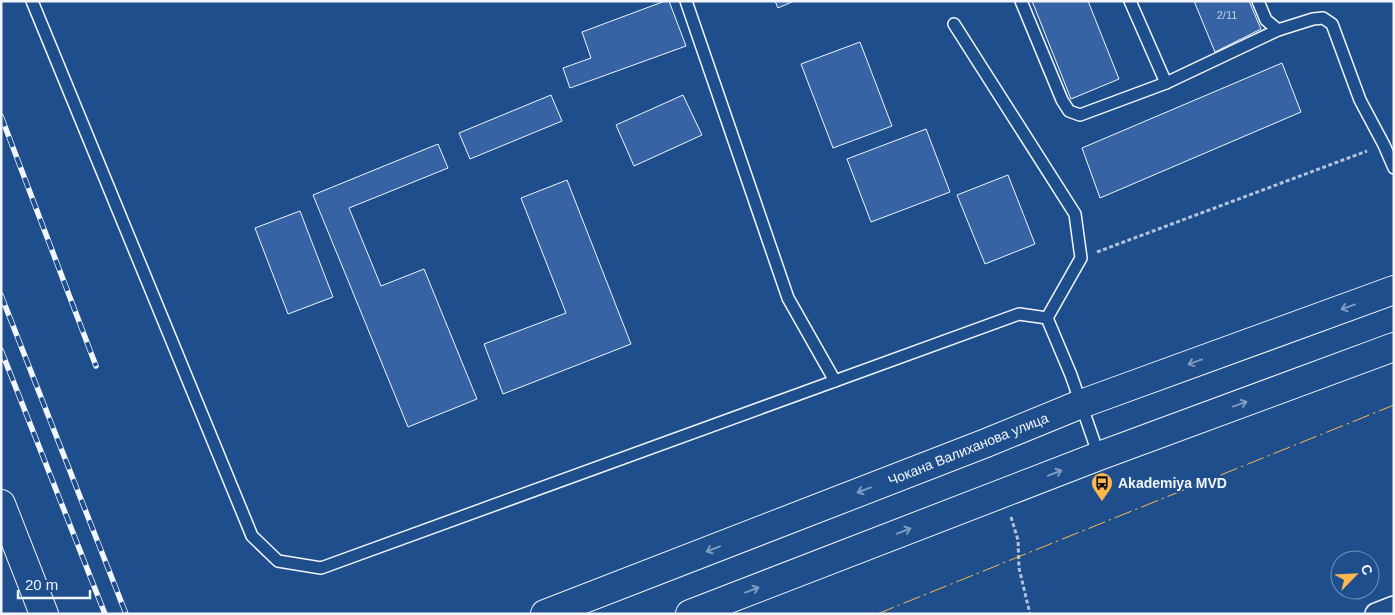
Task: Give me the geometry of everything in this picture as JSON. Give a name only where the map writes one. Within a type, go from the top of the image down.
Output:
[{"type":"main road","name":"Чокана Валиханова улица","points":[[545,614],[1081,404],[1394,290]]},
{"type":"main road","points":[[690,614],[1004,492],[1394,347]]},
{"type":"main road","points":[[1,504],[44,614]]},
{"type":"street","points":[[1376,614],[1394,607]]},
{"type":"lane","points":[[32,1],[252,536],[278,561],[321,568],[1019,314],[1047,318]]},
{"type":"lane","points":[[686,1],[788,298],[835,381]]},
{"type":"lane","points":[[1021,1],[1062,100],[1069,111],[1080,115],[1166,83],[1278,30],[1323,18],[1332,24],[1360,100],[1394,168]]},
{"type":"lane","points":[[1130,1],[1166,83]]},
{"type":"lane","points":[[1258,1],[1266,20],[1278,30]]},
{"type":"lane","points":[[954,24],[1075,214],[1081,258],[1047,318]]},
{"type":"lane","points":[[1047,318],[1099,456]]},
{"type":"path","points":[[1081,258],[1384,145]]},
{"type":"path","points":[[1004,492],[1018,540],[1019,568],[1030,614]]},
{"type":"building","points":[[669,1],[686,46],[570,88],[563,68],[591,58],[582,32]]},
{"type":"building","points":[[775,1],[794,1],[778,8]]},
{"type":"building","points":[[1032,1],[1088,1],[1119,79],[1071,99]]},
{"type":"building","points":[[1194,1],[1249,1],[1261,29],[1215,52]]},
{"type":"building","points":[[860,42],[892,126],[833,148],[801,64]]},
{"type":"building","points":[[1282,63],[1301,112],[1100,198],[1082,148]]},
{"type":"building","points":[[551,95],[562,121],[470,159],[459,133]]},
{"type":"building","points":[[683,95],[702,135],[634,166],[616,125]]},
{"type":"building","points":[[926,129],[950,192],[871,222],[847,159]]},
{"type":"building","points":[[438,144],[448,168],[349,208],[381,286],[424,269],[477,399],[408,427],[313,195]]},
{"type":"building","points":[[1008,175],[1035,244],[985,264],[957,195]]},
{"type":"building","points":[[567,180],[631,344],[503,394],[484,344],[566,313],[521,198]]},
{"type":"building","points":[[300,211],[333,297],[288,314],[255,228]]},
{"type":"railway","points":[[1,116],[96,366]]},
{"type":"railway","points":[[1,295],[126,614]]},
{"type":"railway","points":[[1,350],[105,614]]},
{"type":"power","points":[[877,614],[1394,405]]},
{"type":"place","name":"Akademiya MVD","points":[[1102,502]]}]
